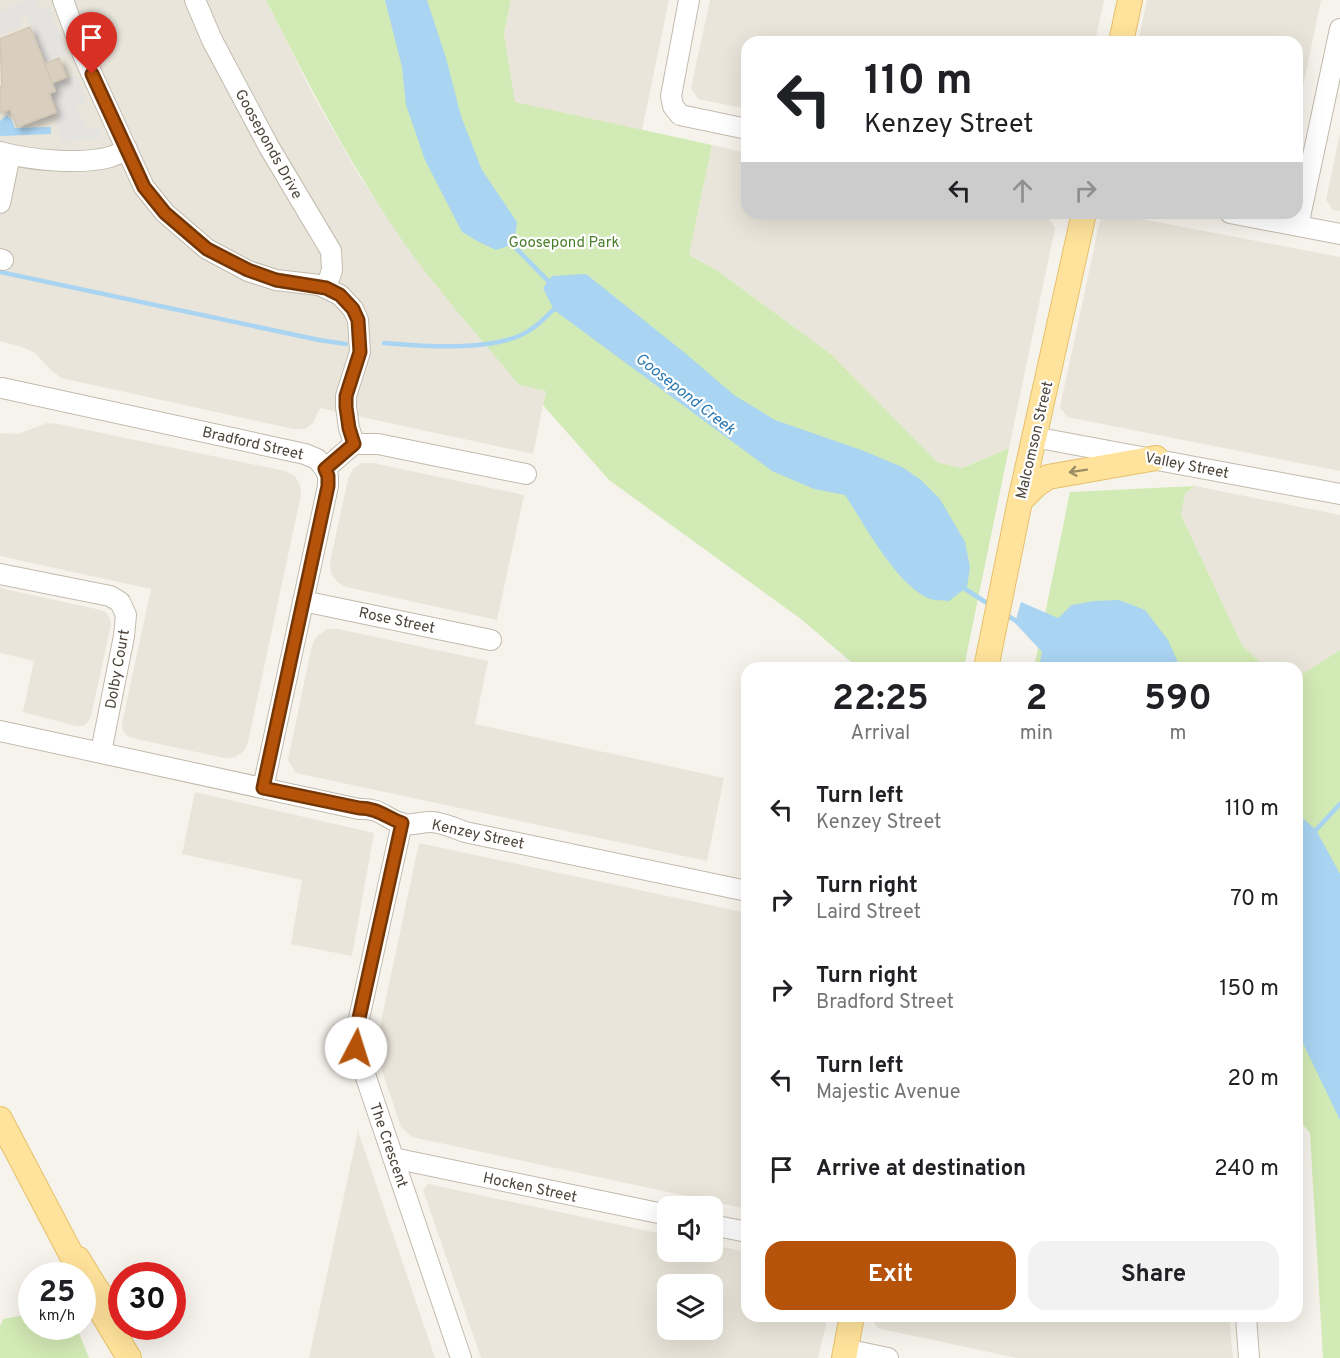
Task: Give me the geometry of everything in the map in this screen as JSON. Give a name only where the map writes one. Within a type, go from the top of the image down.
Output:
[{"type":"main road","points":[[1122,36],[1130,0]]},
{"type":"main road","name":"Malcomson Street","points":[[987,658],[1083,219]]},
{"type":"main road","points":[[1020,501],[1048,477],[1156,459]]},
{"type":"main road","points":[[0,1119],[74,1262]]},
{"type":"main road","points":[[40,1198],[108,1305]]},
{"type":"main road","points":[[96,1300],[129,1358]]},
{"type":"main road","points":[[844,1354],[851,1322]]},
{"type":"main road","points":[[134,1340],[147,1358]]},
{"type":"street","points":[[63,0],[84,57],[144,187],[165,213],[207,249],[261,276],[326,288],[340,295],[353,309],[358,320],[360,352],[346,396],[349,428],[354,444]]},
{"type":"street","name":"Gooseponds Drive","points":[[195,0],[212,40],[269,147],[331,251],[332,270],[326,288]]},
{"type":"street","points":[[689,0],[671,96],[673,106],[680,115],[741,128]]},
{"type":"street","points":[[1303,203],[1340,29]]},
{"type":"street","points":[[0,203],[5,154],[42,159],[96,160],[111,157],[127,149]]},
{"type":"street","points":[[1261,219],[1340,234]]},
{"type":"street","points":[[1298,226],[1299,219]]},
{"type":"street","name":"Bradford Street","points":[[2,388],[305,454],[317,459],[325,469]]},
{"type":"street","name":"Valley Street","points":[[1034,437],[1340,494]]},
{"type":"street","points":[[263,788],[328,486],[325,469],[354,444],[378,444],[526,474]]},
{"type":"street","name":"Dolby Court","points":[[0,574],[110,596],[120,603],[126,615],[124,636],[101,752]]},
{"type":"street","name":"Rose Street","points":[[303,601],[491,640]]},
{"type":"street","name":"Kenzey Street","points":[[0,731],[359,808],[370,808],[410,825],[429,821],[465,832],[741,890]]},
{"type":"street","name":"The Crescent","points":[[402,823],[356,1032],[356,1048],[461,1358]]},
{"type":"street","name":"Hocken Street","points":[[393,1158],[657,1213]]},
{"type":"street","points":[[723,1227],[741,1231]]},
{"type":"street","points":[[1246,1322],[1249,1358]]},
{"type":"street","points":[[844,1354],[888,1358]]},
{"type":"shaded area","points":[[0,0],[266,0],[313,95],[360,177],[413,255],[519,385],[546,391],[533,454],[320,408],[313,423],[305,429],[294,429],[61,378],[35,353],[0,341]]},
{"type":"shaded area","points":[[27,0],[37,0],[41,10],[49,7],[67,54],[45,63],[26,14],[20,16],[23,26],[0,35],[0,11]]},
{"type":"shaded area","points":[[511,0],[669,0],[642,130],[514,102],[504,34]]},
{"type":"shaded area","points":[[710,0],[1104,0],[1096,36],[741,36],[741,108],[698,99],[691,88]]},
{"type":"shaded area","points":[[1147,0],[1321,0],[1303,87],[1303,36],[1139,36]]},
{"type":"shaded area","points":[[76,75],[86,102],[75,106],[88,129],[100,128],[100,139],[74,140],[64,144],[54,120],[59,117],[50,94],[56,91],[53,84]]},
{"type":"shaded area","points":[[1340,133],[1340,211],[1333,210],[1326,200]]},
{"type":"shaded area","points":[[712,145],[741,152],[741,219],[1049,219],[1055,228],[1009,448],[961,468],[937,462],[832,355],[718,271],[689,255]]},
{"type":"shaded area","points":[[1141,219],[1340,257],[1340,471],[1067,417],[1060,407],[1100,220]]},
{"type":"shaded area","points":[[47,423],[285,471],[295,476],[300,485],[301,495],[248,742],[244,751],[235,757],[224,758],[132,738],[123,730],[122,723],[151,589],[0,556],[0,433],[18,434]]},
{"type":"shaded area","points":[[362,463],[373,463],[524,495],[497,620],[346,587],[337,582],[331,573],[330,562],[348,479],[353,469]]},
{"type":"shaded area","points":[[1195,486],[1340,515],[1340,650],[1303,674],[1303,662],[1260,662],[1242,645],[1181,515],[1185,493]]},
{"type":"shaded area","points":[[0,588],[107,613],[111,625],[91,716],[83,726],[23,712],[34,661],[0,653]]},
{"type":"shaded area","points":[[327,629],[338,629],[488,661],[475,724],[724,778],[707,861],[296,773],[288,760],[312,645],[317,636]]},
{"type":"shaded area","points":[[195,792],[374,833],[352,956],[291,944],[302,880],[182,854]]},
{"type":"shaded area","points":[[419,843],[741,912],[741,1208],[723,1204],[723,1196],[687,1196],[412,1137],[401,1127],[375,1050]]},
{"type":"shaded area","points":[[358,1131],[435,1358],[309,1358]]},
{"type":"shaded area","points":[[428,1184],[657,1233],[657,1262],[723,1262],[723,1247],[741,1251],[741,1322],[827,1322],[818,1358],[481,1358],[423,1190]]},
{"type":"shaded area","points":[[874,1322],[1230,1322],[1233,1358],[1017,1358],[877,1328]]},
{"type":"green space","name":"Goosepond Park","points":[[266,0],[511,0],[504,34],[515,102],[712,145],[689,255],[718,271],[832,355],[937,462],[962,468],[1009,448],[965,662],[851,662],[801,619],[609,480],[543,405],[546,391],[519,385],[412,254],[371,193],[299,66]]},
{"type":"green space","points":[[1195,486],[1185,493],[1181,515],[1242,645],[1260,662],[1035,662],[1070,492]]},
{"type":"green space","points":[[1340,650],[1340,1358],[1323,1358],[1310,1133],[1303,1125],[1303,674]]},
{"type":"green space","points":[[18,1316],[18,1340],[82,1340],[89,1358],[0,1358],[0,1326],[3,1319]]},
{"type":"water","points":[[385,0],[427,0],[446,58],[461,116],[482,170],[517,222],[514,244],[496,250],[462,232],[425,160],[406,105],[402,67]]},
{"type":"water","points":[[7,115],[11,118],[15,128],[51,127],[51,134],[0,136],[0,121]]},
{"type":"water","points":[[586,274],[734,395],[775,420],[864,451],[902,467],[921,480],[940,499],[965,542],[970,567],[967,587],[949,601],[930,599],[917,592],[893,568],[845,495],[814,489],[772,471],[554,310],[543,288],[552,276]]},
{"type":"water","points":[[1119,600],[1145,610],[1168,640],[1178,662],[1040,662],[1042,652],[1015,623],[1021,602],[1058,618],[1072,605]]},
{"type":"water","points":[[1303,818],[1316,830],[1340,874],[1340,1120],[1303,1043]]},
{"type":"building","points":[[30,27],[55,91],[49,93],[56,112],[17,127],[10,109],[0,113],[0,87],[2,86],[0,39]]},
{"type":"building","points":[[59,58],[66,77],[52,83],[45,64]]},
{"type":"waterway","name":"Goosepond Creek","points":[[509,241],[551,284]]},
{"type":"waterway","points":[[0,272],[346,344]]},
{"type":"waterway","points":[[384,343],[459,346],[498,342],[530,330],[558,305]]},
{"type":"waterway","name":"Goosepond Creek","points":[[959,585],[990,605]]},
{"type":"waterway","name":"Goosepond Creek","points":[[1005,614],[1021,624]]},
{"type":"waterway","points":[[1316,830],[1340,804]]},
{"type":"route","points":[[92,74],[144,187],[165,213],[207,249],[248,270],[276,280],[319,285],[340,295],[353,309],[358,320],[360,352],[346,396],[349,428],[354,444],[325,469],[328,486],[263,788],[359,808],[370,808],[402,823],[356,1032],[356,1048]]}]
